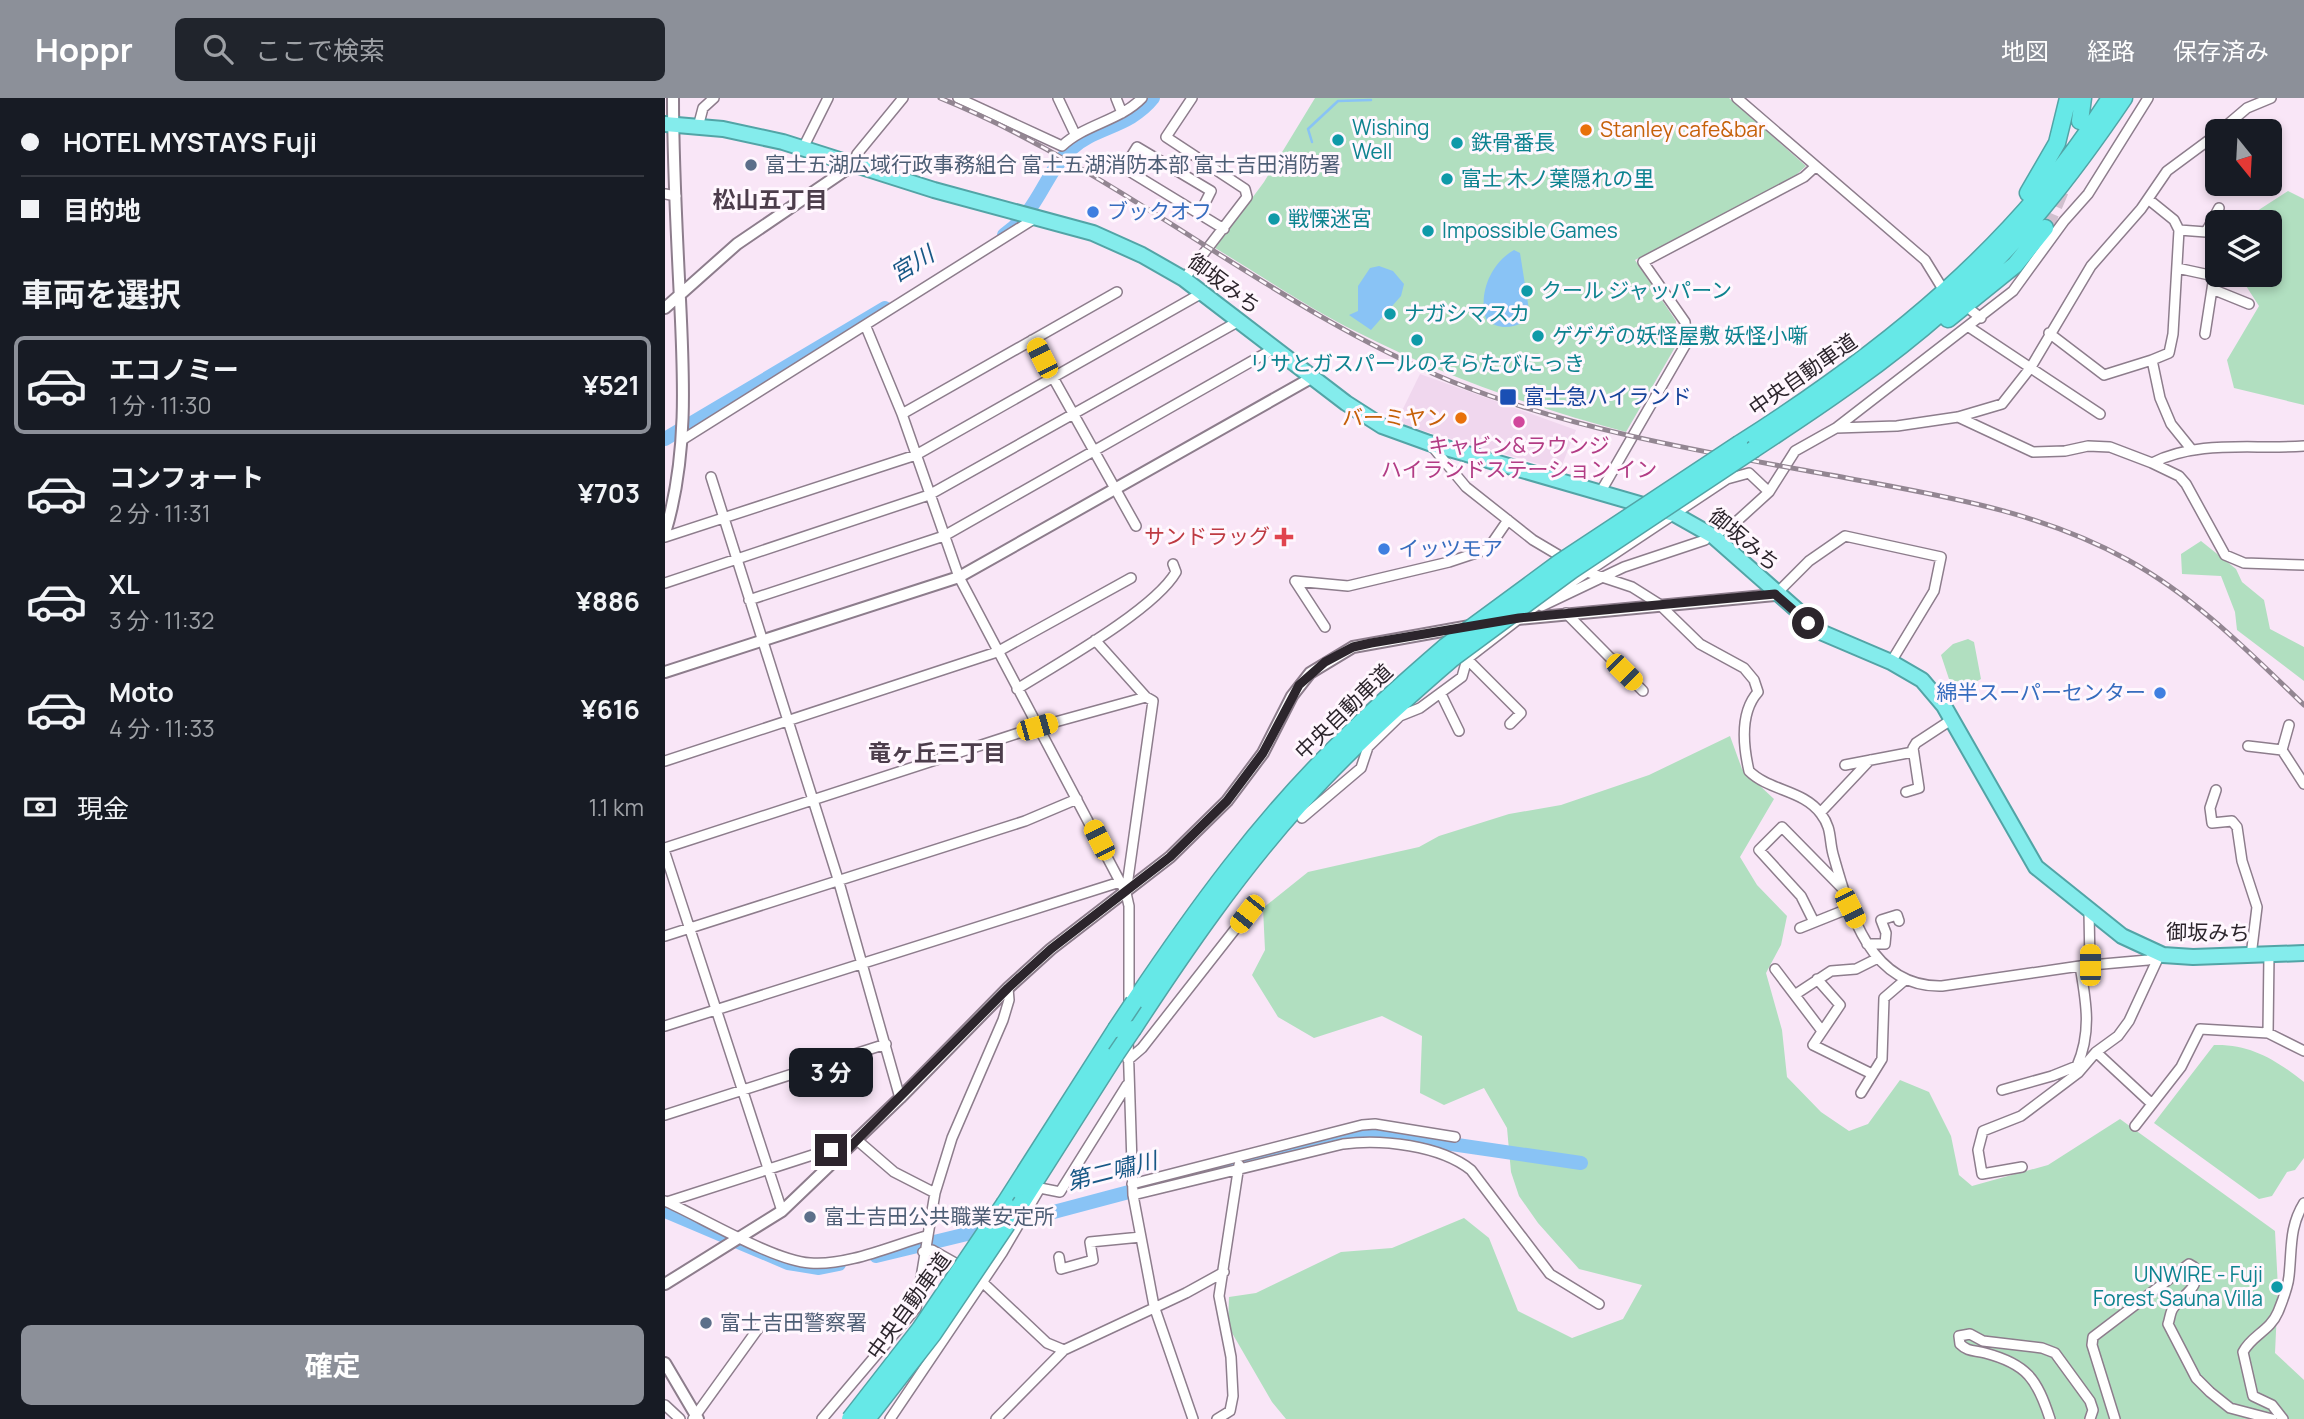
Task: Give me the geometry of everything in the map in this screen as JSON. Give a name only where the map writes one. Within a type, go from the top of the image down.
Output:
[{"type":"highway","points":[[1939,294],[1999,231],[2036,183],[2057,143],[2068,98]]},
{"type":"highway","points":[[2080,121],[2083,98]]},
{"type":"highway","name":"中央自動車道","points":[[850,1419],[920,1329],[1005,1203],[1116,1029],[1191,920],[1273,814],[1338,744],[1455,654],[1827,387],[1939,294],[1993,246],[2046,186],[2110,98]]},
{"type":"highway","name":"中央自動車道","points":[[1747,446],[1796,422],[1872,368],[1972,285],[2055,194],[2124,98]]},
{"type":"highway","name":"御坂みち","points":[[669,124],[739,132],[803,148],[934,190],[1030,214],[1126,247],[1184,279],[1382,426],[1429,443],[1674,514],[1713,536],[1823,634],[1891,662],[1922,680],[1944,706],[2036,867],[2089,912],[2135,944],[2160,954],[2193,957],[2304,953]]},
{"type":"highway","points":[[1796,422],[1858,385],[1982,294],[2015,265],[2045,228]]},
{"type":"highway","name":"中央自動車道","points":[[867,1419],[933,1334],[1122,1057],[1133,1029],[1234,884],[1298,805],[1378,724],[1455,654]]},
{"type":"street","points":[[665,535],[677,488],[682,437],[680,294],[671,195],[669,124],[673,98]]},
{"type":"street","points":[[698,127],[703,108],[714,98]]},
{"type":"street","points":[[803,148],[828,98]]},
{"type":"street","points":[[665,308],[737,244],[853,165],[857,154],[903,98]]},
{"type":"street","points":[[958,98],[1062,146],[1075,134],[1122,113],[1142,98]]},
{"type":"street","points":[[1058,98],[1075,134]]},
{"type":"street","points":[[1116,98],[1122,113]]},
{"type":"street","points":[[1184,279],[1247,197],[1245,188],[1166,137],[1192,98]]},
{"type":"street","points":[[1737,98],[1925,260],[1939,294]]},
{"type":"street","points":[[1719,531],[1736,522],[1769,492],[1795,451],[1836,428],[2013,291],[2064,220],[2088,194],[2148,98]]},
{"type":"street","points":[[2241,98],[2251,106]]},
{"type":"street","points":[[2235,119],[2251,106],[2271,98]]},
{"type":"street","points":[[1836,428],[1898,426],[1958,418],[2002,404],[2031,367],[2091,266],[2148,199],[2167,171],[2205,142]]},
{"type":"street","points":[[1199,213],[1212,191],[1137,147],[1124,168],[1224,229]]},
{"type":"street","points":[[1599,492],[1686,342],[1685,322],[1643,261],[1804,177],[1816,166]]},
{"type":"street","points":[[2049,333],[2104,375],[2169,352],[2179,230],[2174,220],[2148,199]]},
{"type":"street","points":[[2179,230],[2206,232],[2219,208]]},
{"type":"street","points":[[682,437],[866,327],[1030,214]]},
{"type":"street","points":[[2177,268],[2214,276],[2205,334]]},
{"type":"street","points":[[2212,289],[2249,304]]},
{"type":"street","points":[[902,414],[1117,292]]},
{"type":"street","points":[[665,535],[916,455],[1202,293]]},
{"type":"street","points":[[1972,310],[1981,318]]},
{"type":"street","points":[[665,583],[929,495],[1238,321]]},
{"type":"street","points":[[866,327],[902,414],[958,577],[1126,893],[1129,906],[1122,1057],[1128,1084],[1132,1188],[1154,1306],[1193,1419]]},
{"type":"street","points":[[1969,327],[2101,414]]},
{"type":"street","points":[[1032,340],[1136,526]]},
{"type":"street","points":[[749,600],[944,536],[1275,348]]},
{"type":"street","points":[[2151,360],[2159,398],[2171,424],[2192,450]]},
{"type":"street","points":[[665,672],[958,577],[1313,377]]},
{"type":"street","points":[[1958,418],[2033,452],[2065,452],[2088,446],[2110,447],[2152,463],[2179,476],[2186,484],[2225,555],[2244,563],[2304,565]]},
{"type":"street","points":[[1429,443],[1466,487],[1554,555],[1587,572],[1632,587],[1659,604],[1700,644],[1744,668],[1754,680],[1758,692],[1747,704],[1745,731],[1749,771],[1762,782],[1789,791],[1821,812],[1832,834],[1831,847],[1843,890],[1867,944],[1878,958],[1905,980],[1923,987],[1942,986],[2148,960],[2160,954]]},
{"type":"street","points":[[2152,463],[2169,454],[2192,450],[2239,445],[2304,446]]},
{"type":"street","points":[[1455,654],[1519,618],[1738,474],[1749,472],[1769,492]]},
{"type":"street","points":[[711,477],[838,879],[900,1098]]},
{"type":"street","points":[[1325,627],[1295,581],[1348,586],[1449,562],[1488,549],[1508,520]]},
{"type":"street","points":[[665,1284],[782,1211],[900,1098],[1008,988],[1051,949],[1170,857],[1227,801],[1263,753],[1299,685],[1325,662],[1353,647],[1519,618],[1775,594],[1809,561],[1845,536],[1941,557],[1934,591],[1891,662]]},
{"type":"street","points":[[1534,608],[1552,603],[1624,567],[1705,540]]},
{"type":"street","points":[[1017,689],[1095,640],[1169,583],[1176,572],[1173,564]]},
{"type":"street","points":[[665,761],[997,652],[1131,579]]},
{"type":"street","points":[[1566,614],[1643,691]]},
{"type":"street","points":[[1095,640],[1146,697],[1153,701],[1126,893]]},
{"type":"street","points":[[1302,818],[1361,768],[1368,747],[1400,716],[1441,694],[1462,677],[1455,654]]},
{"type":"street","points":[[1455,654],[1521,713],[1510,724]]},
{"type":"street","points":[[1441,694],[1458,731]]},
{"type":"street","points":[[782,1211],[665,851],[1037,727],[1146,697]]},
{"type":"street","points":[[1906,792],[1919,788],[1913,751],[1916,743],[1951,720]]},
{"type":"street","points":[[2289,725],[2282,750],[2304,784]]},
{"type":"street","points":[[2248,746],[2282,750]]},
{"type":"street","points":[[1845,765],[1913,751]]},
{"type":"street","points":[[1821,812],[1870,760]]},
{"type":"street","points":[[2216,790],[2210,808],[2212,823],[2232,821],[2237,827],[2242,861],[2257,907],[2251,956]]},
{"type":"street","points":[[665,936],[1025,821],[1077,799]]},
{"type":"street","points":[[1814,922],[1801,896],[1759,850],[1782,827],[1843,890]]},
{"type":"street","points":[[665,1026],[1120,882]]},
{"type":"street","points":[[1800,928],[1850,908]]},
{"type":"street","points":[[2001,1090],[2077,1066],[2087,1038],[2085,966],[2089,912]]},
{"type":"street","points":[[1122,1057],[1142,1048],[1247,914]]},
{"type":"street","points":[[1867,944],[1885,944],[1886,933],[1881,920],[1897,915],[1899,921]]},
{"type":"street","points":[[2022,1167],[1982,1174],[1978,1150],[1983,1131],[2021,1116],[2078,1073],[2097,1052],[2118,1036],[2129,1021],[2160,954]]},
{"type":"street","points":[[2268,1033],[2269,954]]},
{"type":"street","points":[[1795,994],[1831,971],[1867,966],[1878,958]]},
{"type":"street","points":[[1775,969],[1822,1031]]},
{"type":"street","points":[[1817,979],[1840,1005],[1813,1045],[1872,1074]]},
{"type":"street","points":[[1861,1093],[1882,1059],[1884,998],[1905,980]]},
{"type":"street","points":[[822,1419],[916,1308],[935,1193],[952,1138],[1003,1020],[1009,1000],[1008,988]]},
{"type":"street","points":[[2135,1126],[2181,1067],[2200,1029],[2268,1033],[2304,1051]]},
{"type":"street","points":[[665,1115],[886,1044]]},
{"type":"street","points":[[2097,1052],[2152,1104]]},
{"type":"street","points":[[890,1419],[983,1281],[1040,1188],[1060,1192],[1128,1084]]},
{"type":"street","points":[[1132,1188],[1239,1162],[1362,1125],[1375,1124],[1455,1137]]},
{"type":"street","points":[[857,1140],[894,1172],[935,1193]]},
{"type":"street","points":[[1132,1188],[1239,1162],[1343,1144],[1368,1142],[1406,1147],[1458,1160],[1471,1170],[1550,1274],[1599,1304]]},
{"type":"street","points":[[666,1202],[831,1150],[844,1153]]},
{"type":"street","points":[[1217,1419],[1230,1411],[1233,1396],[1231,1357],[1219,1296],[1239,1162]]},
{"type":"street","points":[[666,1202],[735,1241],[808,1263],[831,1262],[925,1244]]},
{"type":"street","points":[[2283,1419],[2272,1405],[2253,1396],[2243,1352],[2248,1342],[2269,1327],[2277,1315],[2289,1279],[2291,1235],[2304,1203]]},
{"type":"street","points":[[1059,1257],[1061,1269],[1093,1260],[1090,1241],[1141,1237]]},
{"type":"street","points":[[925,1244],[983,1281],[1047,1343],[1065,1350]]},
{"type":"street","points":[[2115,1419],[2092,1345],[2093,1337],[2189,1264],[2195,1267],[2197,1276],[2193,1290],[2172,1308],[2168,1324],[2196,1378],[2230,1408],[2271,1419]]},
{"type":"street","points":[[996,1419],[1065,1350],[1186,1293],[1224,1272]]},
{"type":"street","points":[[665,1363],[696,1418],[761,1326]]},
{"type":"street","points":[[2050,1419],[2032,1376],[2003,1359],[1967,1351],[1960,1344],[1959,1336],[1970,1334],[1983,1341],[2042,1348],[2055,1353],[2090,1401],[2093,1410],[2090,1419]]},
{"type":"street","points":[[665,1405],[680,1419]]},
{"type":"shaded area","points":[[1420,374],[1576,430],[1560,470],[1396,423]]},
{"type":"green space","name":"富士急ハイランド","points":[[1315,98],[1729,98],[1806,166],[1795,176],[1635,260],[1676,321],[1677,344],[1626,432],[1523,401],[1389,348],[1321,313],[1215,248],[1264,182]]},
{"type":"green space","points":[[2288,191],[2304,199],[2304,405],[2234,388],[2227,360],[2259,306],[2247,287],[2282,287],[2282,210],[2259,210]]},
{"type":"green space","points":[[2201,541],[2236,569],[2242,582],[2264,600],[2270,629],[2304,647],[2304,681],[2237,630],[2235,612],[2221,576],[2182,574],[2181,554]]},
{"type":"green space","points":[[1968,639],[1974,642],[1981,679],[1972,684],[1950,682],[1941,655],[1953,644]]},
{"type":"green space","points":[[1730,736],[1742,769],[1774,799],[1740,857],[1757,885],[1787,916],[1781,945],[1766,973],[1782,1030],[1787,1077],[1821,1112],[1849,1131],[1868,1124],[1900,1080],[1929,1092],[1951,1136],[1959,1175],[1972,1186],[2048,1165],[2120,1119],[2275,1231],[2278,1288],[2275,1353],[2304,1380],[2304,1419],[1286,1419],[1272,1402],[1228,1326],[1229,1297],[1256,1293],[1341,1252],[1392,1248],[1464,1218],[1489,1238],[1518,1311],[1572,1338],[1623,1319],[1642,1285],[1579,1269],[1538,1223],[1519,1196],[1511,1172],[1507,1128],[1484,1088],[1444,1105],[1420,1093],[1422,1036],[1382,1016],[1314,1038],[1278,1017],[1252,975],[1265,950],[1263,908],[1308,872],[1419,847],[1439,836],[1509,814],[1561,805],[1649,775]]},
{"type":"green space","points":[[2214,1045],[2251,1050],[2304,1082],[2304,1158],[2295,1170],[2287,1172],[2272,1196],[2259,1199],[2154,1123]]},
{"type":"water","points":[[1514,250],[1520,253],[1529,310],[1522,323],[1503,327],[1486,319],[1485,289],[1493,271]]},
{"type":"water","points":[[1379,266],[1393,271],[1404,284],[1401,296],[1371,330],[1349,315],[1358,311],[1358,286],[1370,268]]},
{"type":"waterway","name":"宮川","points":[[1004,235],[1026,214],[1071,149],[1081,141],[1134,115],[1153,98]]},
{"type":"waterway","points":[[1312,142],[1308,129],[1338,101],[1371,100]]},
{"type":"waterway","name":"宮川","points":[[665,439],[885,308]]},
{"type":"waterway","name":"第二嘯川","points":[[1195,1176],[1289,1148],[1369,1132],[1581,1163]]},
{"type":"waterway","name":"第二嘯川","points":[[1012,1223],[1144,1188]]},
{"type":"waterway","name":"第二嘯川","points":[[665,1211],[788,1263],[819,1268],[839,1264]]},
{"type":"waterway","name":"第二嘯川","points":[[876,1256],[992,1228]]},
{"type":"tunnel","points":[[2045,228],[2065,181]]},
{"type":"railway","points":[[940,98],[1007,128],[1071,163],[1322,317],[1386,352],[1453,382],[1501,400],[1600,429],[1993,508],[2095,543],[2153,575],[2199,608],[2304,705]]},
{"type":"place","name":"Stanley cafe&bar","points":[[1586,130]]},
{"type":"place","name":"Wishing Well","points":[[1338,140]]},
{"type":"place","name":"鉄骨番長","points":[[1457,143]]},
{"type":"place","name":"富士五湖広域行政事務組合 富士五湖消防本部 富士吉田消防署","points":[[751,165]]},
{"type":"place","name":"富士 木ノ葉隠れの里","points":[[1447,179]]},
{"type":"place","name":"ブックオフ","points":[[1093,212]]},
{"type":"place","name":"戦慄迷宮","points":[[1274,219]]},
{"type":"place","name":"Impossible Games","points":[[1428,231]]},
{"type":"place","name":"クール ジャッパーン","points":[[1527,291]]},
{"type":"place","name":"ナガシマスカ","points":[[1390,314]]},
{"type":"place","name":"ゲゲゲの妖怪屋敷 妖怪小噺","points":[[1538,336]]},
{"type":"place","name":"リサとガスパールのそらたびにっき","points":[[1417,340]]},
{"type":"place","name":"富士急ハイランド","points":[[1508,397]]},
{"type":"place","name":"バーミヤン","points":[[1461,418]]},
{"type":"place","name":"キャビン&ラウンジ ハイランドステーション イン","points":[[1519,422]]},
{"type":"place","name":"サンドラッグ","points":[[1284,537]]},
{"type":"place","name":"イッツモア","points":[[1384,549]]},
{"type":"place","name":"綿半スーパーセンター","points":[[2160,693]]},
{"type":"place","name":"富士吉田公共職業安定所","points":[[810,1217]]},
{"type":"place","name":"UNWIRE - Fuji Forest Sauna Villa","points":[[2277,1287]]},
{"type":"place","name":"富士吉田警察署","points":[[706,1323]]},
{"type":"district","name":"松山五丁目","points":[[770,200]]},
{"type":"district","name":"竜ヶ丘三丁目","points":[[937,753]]},
{"type":"route","points":[[831,1150],[844,1153],[1008,988],[1051,949],[1170,857],[1208,820],[1227,801],[1263,753],[1299,685],[1325,662],[1353,647],[1433,632],[1519,618],[1716,598],[1763,597],[1775,594],[1808,623]]}]
